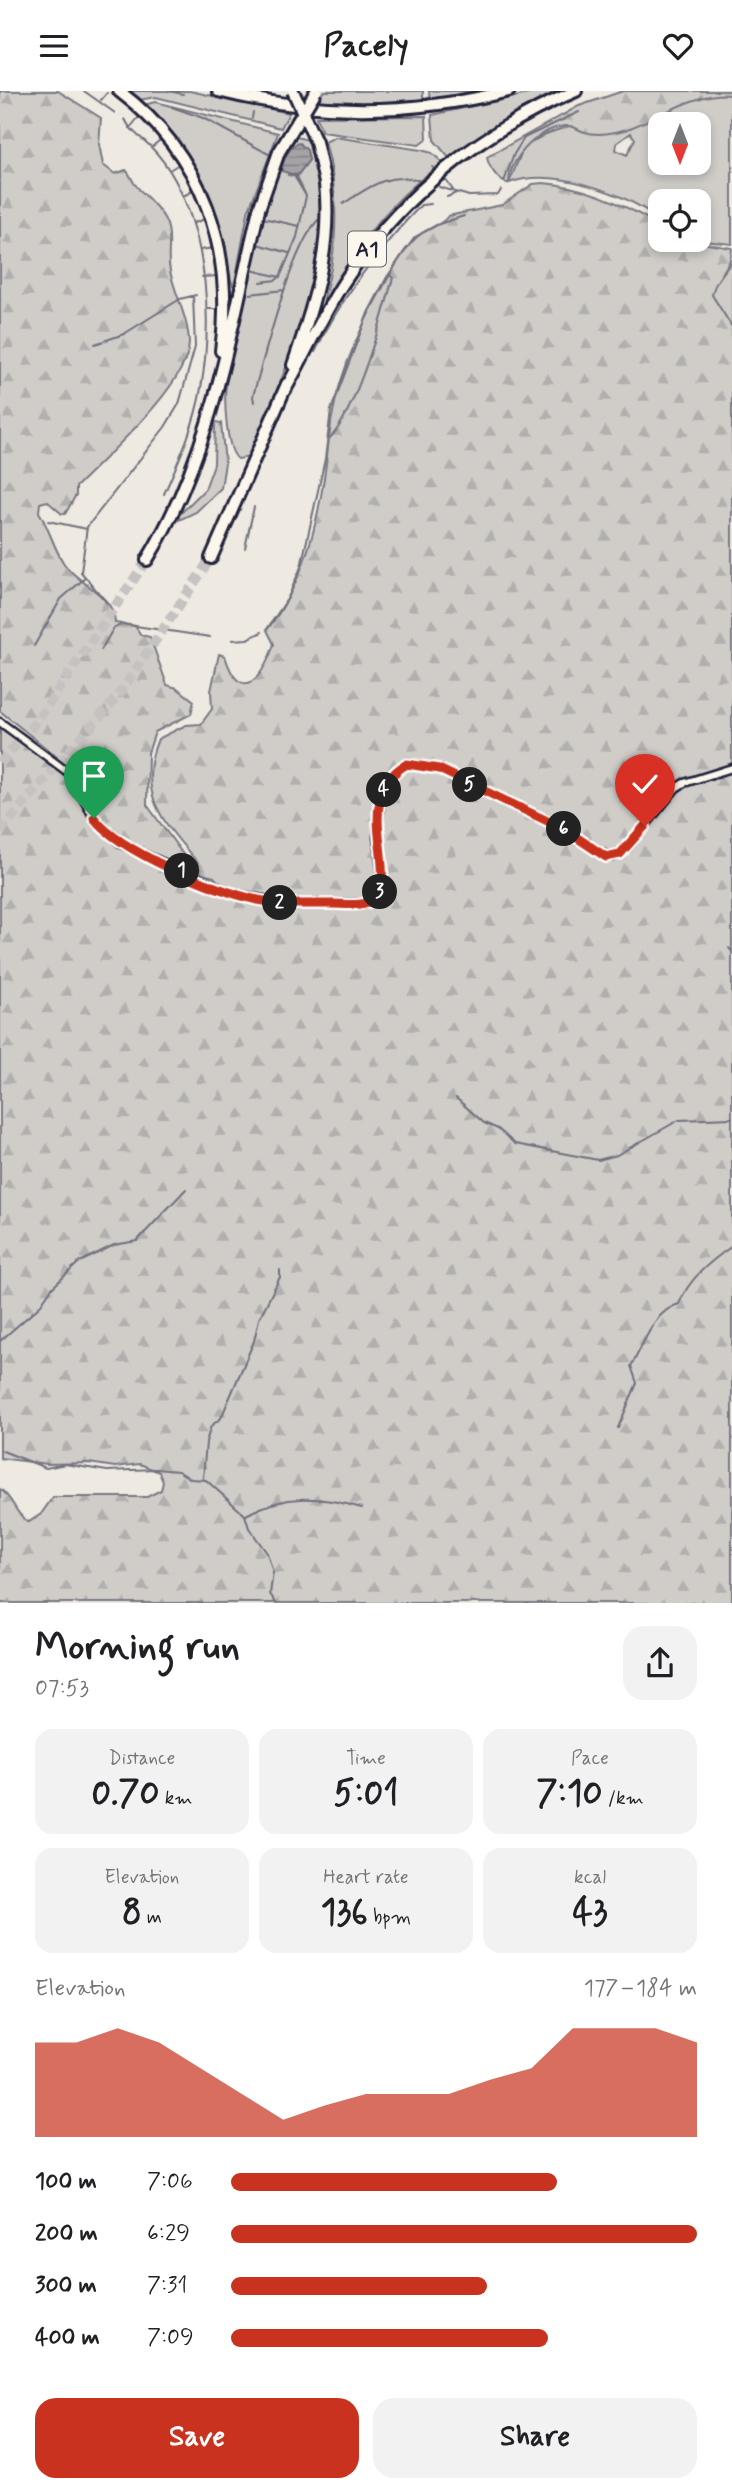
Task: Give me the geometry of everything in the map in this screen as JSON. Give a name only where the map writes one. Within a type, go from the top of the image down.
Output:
[{"type":"highway","points":[[119,91],[157,124],[180,153],[200,186],[214,220],[225,292],[221,378]]},
{"type":"highway","points":[[218,91],[322,109],[376,111],[428,107],[509,91]]},
{"type":"highway","points":[[285,390],[321,277],[327,240],[325,183],[316,142],[293,91]]},
{"type":"highway","points":[[147,560],[190,474],[221,378],[259,209],[279,152],[316,91]]},
{"type":"highway","name":"A1","points":[[211,558],[285,390],[334,297],[365,251],[401,209],[450,165],[518,119],[576,91]]},
{"type":"street","points":[[0,722],[69,773],[94,818],[121,844],[233,893],[289,904],[366,903],[379,893],[383,885],[377,837],[381,801],[392,775],[407,764],[439,769],[564,829],[600,853],[613,857],[627,848],[676,788],[732,768]]},
{"type":"green space","points":[[0,91],[58,91],[101,118],[99,144],[103,165],[115,174],[126,170],[161,213],[168,227],[170,271],[188,335],[185,360],[161,399],[76,487],[76,495],[65,514],[47,501],[40,503],[39,512],[69,570],[109,604],[115,623],[135,626],[141,635],[150,637],[167,685],[177,688],[194,701],[191,714],[155,732],[148,753],[147,805],[196,872],[178,865],[175,870],[212,891],[286,908],[372,904],[381,895],[386,883],[379,832],[382,809],[396,774],[408,766],[435,770],[558,830],[609,861],[620,857],[637,843],[678,790],[700,780],[732,772],[732,1603],[0,1603],[0,1489],[20,1515],[29,1522],[41,1514],[53,1497],[147,1497],[161,1490],[163,1482],[159,1472],[140,1464],[115,1467],[89,1463],[47,1464],[0,1458],[0,720],[63,770],[78,792],[85,790],[73,770],[0,711]]},
{"type":"green space","points":[[128,91],[190,91],[289,113],[281,128],[156,97],[139,100]]},
{"type":"green space","points":[[324,91],[423,91],[423,103],[313,104]]},
{"type":"green space","points":[[429,91],[487,91],[430,102]]},
{"type":"green space","points":[[542,91],[562,91],[513,116],[449,158],[434,140],[432,115]]},
{"type":"green space","points":[[623,91],[732,91],[732,95],[705,97],[665,112],[648,112],[648,120],[612,133],[595,134],[570,126],[549,130],[521,153],[509,183],[498,177],[487,157],[579,106]]},
{"type":"green space","points":[[716,92],[732,95],[732,244],[711,242],[711,189],[648,189],[648,212],[608,192],[566,180],[526,179],[509,183],[524,146],[546,134],[569,126],[598,134],[626,130],[648,119],[648,175],[711,175],[711,112],[662,112]],"holes":[[[631,133],[635,139],[627,155],[616,150],[617,143]]]},
{"type":"green space","points":[[155,102],[278,133],[248,212],[234,287],[224,239],[212,201],[184,149],[144,105]]},
{"type":"green space","points":[[426,116],[427,139],[419,145],[322,132],[316,117]]},
{"type":"green space","points":[[293,136],[308,140],[318,183],[320,224],[317,264],[308,302],[282,379],[249,457],[238,459],[228,436],[226,384],[267,201]],"holes":[[[301,144],[309,160],[297,176],[305,194],[294,176],[288,175]]]},
{"type":"green space","points":[[335,137],[421,150],[432,153],[443,163],[390,209],[360,245],[323,305],[335,236],[334,189],[325,142]]},
{"type":"green space","points":[[533,184],[559,185],[589,192],[648,219],[648,252],[711,252],[711,245],[732,248],[729,261],[716,282],[712,295],[732,327],[732,765],[685,779],[675,786],[623,847],[609,855],[562,824],[437,765],[407,762],[388,775],[378,798],[373,828],[378,885],[376,893],[366,900],[288,902],[221,885],[214,877],[202,874],[198,863],[157,807],[150,776],[158,739],[186,725],[201,724],[212,709],[211,691],[219,654],[225,656],[238,680],[245,683],[258,676],[264,667],[274,644],[267,630],[293,587],[311,539],[322,490],[329,439],[339,427],[358,388],[389,294],[393,278],[390,275],[403,253],[416,238],[448,216],[502,205]]},
{"type":"green space","points":[[732,261],[732,327],[712,295],[713,287]]},
{"type":"green space","points":[[390,275],[393,277],[383,314],[358,388],[339,427],[329,439],[343,375],[369,313]]},
{"type":"green space","points":[[215,422],[221,423],[225,463],[221,488],[196,512],[179,520],[179,515],[205,489],[214,464]]},
{"type":"shaded area","points":[[299,143],[307,150],[309,160],[297,176],[282,171],[282,167],[289,150]]},
{"type":"waterway","points":[[84,91],[115,113]]},
{"type":"waterway","points":[[168,91],[183,94]]},
{"type":"waterway","points":[[101,100],[107,93]]},
{"type":"waterway","points":[[172,107],[203,118],[274,157]]},
{"type":"waterway","points":[[252,118],[253,112]]},
{"type":"waterway","points":[[504,182],[514,154],[524,138],[579,112]]},
{"type":"waterway","points":[[130,128],[138,118]]},
{"type":"waterway","points":[[125,119],[167,166],[175,180],[194,228],[204,281],[206,336],[201,388],[191,429],[164,494]]},
{"type":"waterway","points":[[153,146],[160,140]]},
{"type":"waterway","points":[[171,169],[179,164]]},
{"type":"waterway","points":[[261,282],[280,277],[297,237],[306,196],[295,176]]},
{"type":"waterway","points":[[343,204],[389,179],[410,178],[421,181]]},
{"type":"waterway","points":[[445,179],[453,190]]},
{"type":"waterway","points":[[439,187],[469,196],[498,195],[501,190]]},
{"type":"waterway","points":[[183,196],[193,191]]},
{"type":"waterway","points":[[447,197],[456,193]]},
{"type":"waterway","points":[[315,352],[349,293],[390,239],[421,205],[431,204]]},
{"type":"waterway","points":[[267,629],[288,598],[301,567],[325,459],[331,410],[368,313],[387,277],[415,237],[436,225],[464,216]]},
{"type":"waterway","points":[[263,218],[299,226]]},
{"type":"waterway","points":[[194,223],[205,219]]},
{"type":"waterway","points":[[254,402],[253,396],[264,355],[289,277],[308,234],[318,220]]},
{"type":"waterway","points":[[257,244],[289,253]]},
{"type":"waterway","points":[[201,250],[213,248]]},
{"type":"waterway","points":[[251,270],[280,277]]},
{"type":"waterway","points":[[202,277],[218,276]]},
{"type":"waterway","points":[[250,294],[284,290]]},
{"type":"waterway","points":[[95,344],[124,334],[180,299],[196,295]]},
{"type":"waterway","points":[[108,604],[81,572],[87,527],[165,427],[179,404],[195,347],[193,296]]},
{"type":"waterway","points":[[207,309],[219,309]]},
{"type":"waterway","points":[[245,548],[254,507]]},
{"type":"waterway","points":[[48,521],[87,529]]},
{"type":"waterway","points":[[34,646],[61,599],[85,578]]},
{"type":"waterway","points":[[101,650],[113,629],[122,624],[210,637]]},
{"type":"waterway","points":[[232,640],[247,639],[262,632]]},
{"type":"waterway","points":[[729,948],[732,952]]},
{"type":"waterway","points":[[456,1098],[484,1123],[498,1129],[515,1144],[598,1160],[617,1155],[679,1120],[732,1118]]},
{"type":"waterway","points":[[0,1341],[39,1307],[52,1288],[78,1263],[114,1245],[137,1241],[186,1189]]},
{"type":"waterway","points":[[618,1428],[637,1383],[631,1366],[650,1330],[662,1314],[679,1304],[701,1271],[732,1246]]},
{"type":"waterway","points":[[203,1479],[206,1442],[211,1426],[221,1418],[254,1341],[259,1319],[280,1277],[280,1270]]},
{"type":"waterway","points":[[0,1450],[46,1468],[65,1464],[107,1471],[156,1469],[178,1471],[191,1479],[206,1480],[245,1515],[249,1528],[267,1553],[273,1572],[270,1594],[276,1603]]},
{"type":"waterway","points":[[246,1515],[275,1503],[303,1499],[332,1501],[362,1508]]},
{"type":"tunnel","points":[[0,831],[118,696],[211,558]]},
{"type":"tunnel","points":[[0,763],[36,722],[147,560]]},
{"type":"route","points":[[94,818],[110,836],[135,851],[233,893],[289,904],[366,903],[379,893],[383,885],[377,837],[381,801],[392,775],[407,764],[427,764],[439,769],[564,829],[606,857],[620,854],[645,826]]}]
